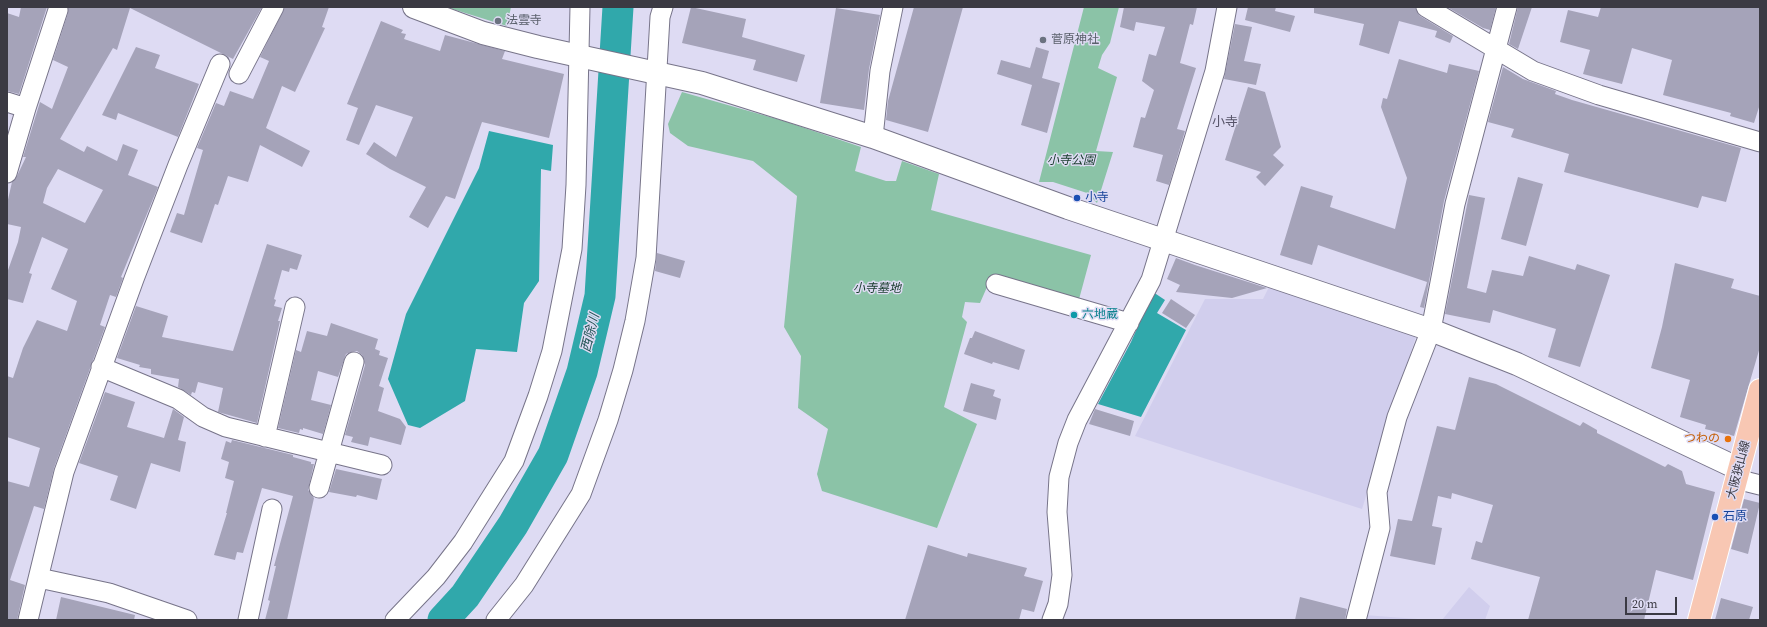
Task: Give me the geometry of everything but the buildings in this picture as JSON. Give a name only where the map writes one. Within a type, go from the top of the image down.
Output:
[{"type":"main road","name":"大阪狭山線","points":[[1698,620],[1760,390]]},
{"type":"street","points":[[239,74],[274,7]]},
{"type":"street","points":[[414,7],[483,32],[583,57],[702,83],[873,137],[1164,241],[1431,330],[1516,364],[1760,485]]},
{"type":"street","points":[[395,620],[436,577],[463,542],[514,462],[538,396],[554,344],[572,249],[583,57],[580,7]]},
{"type":"street","points":[[496,620],[528,578],[580,494],[608,420],[623,370],[635,321],[646,258],[647,71],[663,7]]},
{"type":"street","points":[[873,137],[880,71],[893,7]]},
{"type":"street","points":[[1052,620],[1058,604],[1062,575],[1057,512],[1060,470],[1076,420],[1151,280],[1215,71],[1227,7]]},
{"type":"street","points":[[1426,7],[1533,71],[1599,95],[1760,142]]},
{"type":"street","points":[[1356,620],[1380,528],[1377,492],[1397,417],[1431,330],[1455,204],[1507,7]]},
{"type":"street","points":[[7,173],[26,108],[58,10]]},
{"type":"street","points":[[28,620],[64,472],[101,367],[178,166],[220,64]]},
{"type":"street","points":[[7,102],[26,108]]},
{"type":"street","points":[[996,284],[1129,323]]},
{"type":"street","points":[[265,437],[295,307]]},
{"type":"street","points":[[319,488],[354,362]]},
{"type":"street","points":[[101,367],[178,399],[203,417],[226,427],[382,465]]},
{"type":"street","points":[[248,620],[272,509]]},
{"type":"street","points":[[39,578],[109,593],[187,620]]},
{"type":"shaded area","points":[[489,131],[553,145],[551,171],[541,169],[539,281],[524,303],[517,352],[476,349],[465,401],[420,428],[408,425],[388,379],[406,314],[479,168]]},
{"type":"shaded area","points":[[1269,287],[1416,336],[1362,509],[1135,436],[1205,299],[1263,299]]},
{"type":"shaded area","points":[[1153,292],[1165,300],[1157,313],[1186,330],[1141,417],[1098,404],[1131,342]]},
{"type":"shaded area","points":[[1469,587],[1490,606],[1485,620],[1442,620]]},
{"type":"shaded area","points":[[1364,615],[1431,620],[1363,620]]},
{"type":"green space","name":"法雲寺","points":[[446,7],[511,7],[507,26]]},
{"type":"green space","name":"小寺公園","points":[[1084,7],[1119,7],[1110,43],[1102,55],[1098,68],[1117,77],[1096,151],[1113,152],[1097,203],[1087,193],[1053,182],[1039,182]]},
{"type":"green space","name":"小寺墓地","points":[[682,92],[784,121],[861,147],[855,171],[886,181],[896,181],[902,161],[939,174],[931,210],[1091,255],[1078,303],[991,278],[980,303],[965,302],[962,317],[967,322],[944,407],[977,424],[937,528],[822,491],[817,474],[828,429],[798,408],[801,356],[784,327],[797,196],[753,161],[688,146],[670,133],[668,124]]},
{"type":"waterway","name":"西除川","points":[[443,620],[465,596],[513,525],[553,455],[582,372],[600,296],[618,7]]},
{"type":"place","name":"法雲寺","points":[[498,21]]},
{"type":"place","name":"菅原神社","points":[[1043,40]]},
{"type":"place","name":"小寺","points":[[1077,198]]},
{"type":"place","name":"六地蔵","points":[[1074,315]]},
{"type":"place","name":"つわの","points":[[1728,439]]},
{"type":"place","name":"石原","points":[[1715,517]]},
{"type":"district","name":"小寺","points":[[1225,123]]}]
